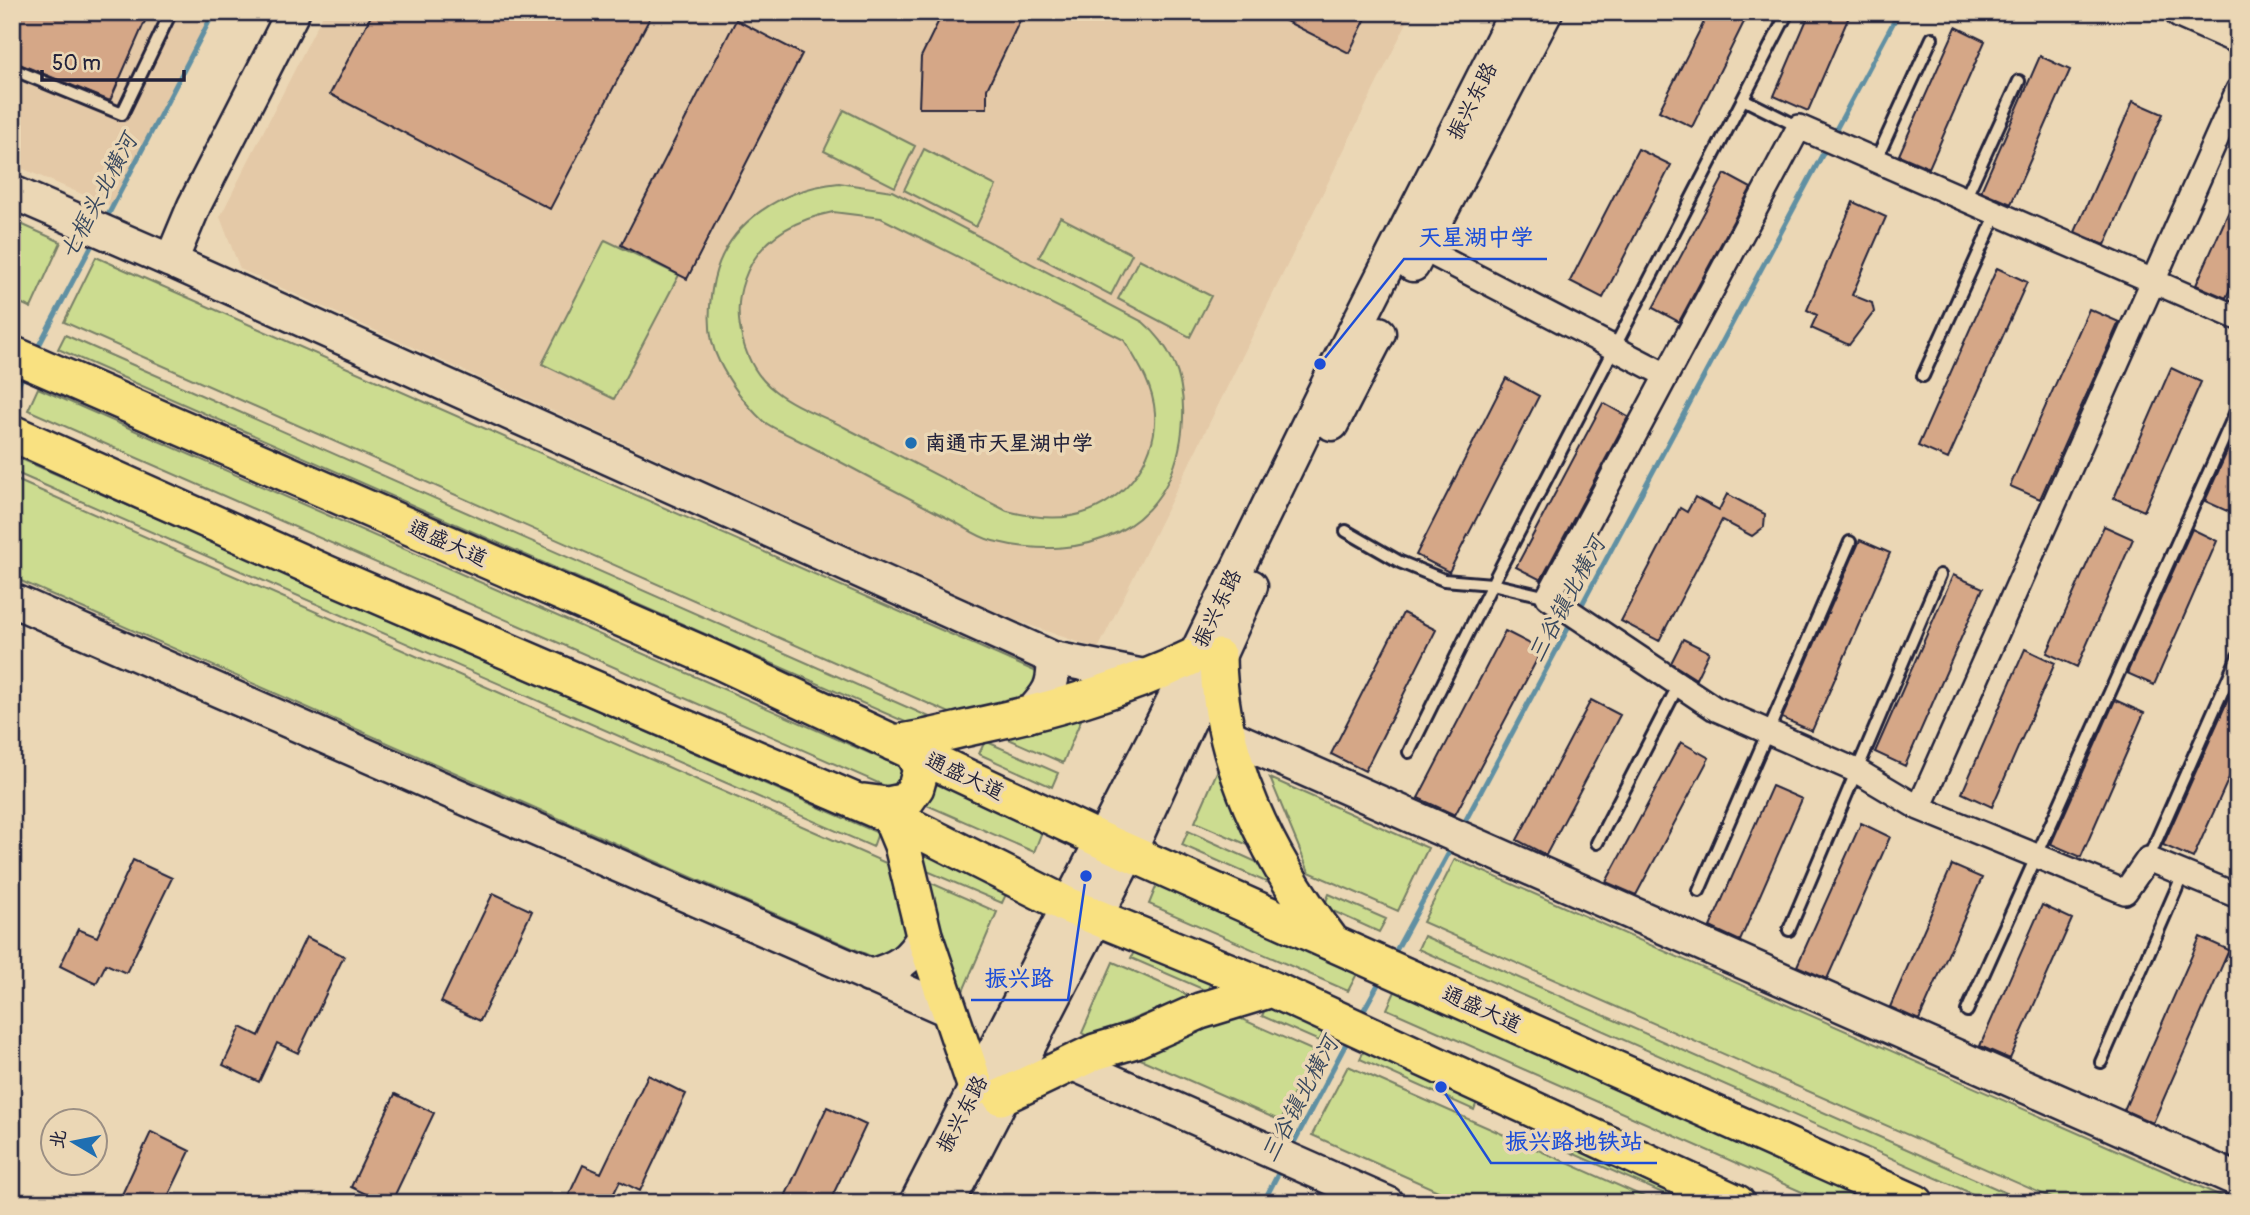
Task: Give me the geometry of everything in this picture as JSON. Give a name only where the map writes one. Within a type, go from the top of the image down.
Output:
[{"type":"main road","name":"通盛大道","points":[[12,354],[721,662],[1115,845],[1916,1203]]},
{"type":"main road","points":[[12,433],[328,574],[857,801],[1082,911],[1272,989],[1737,1203]]},
{"type":"main road","points":[[857,801],[887,805],[906,801],[916,787],[921,769],[902,747],[919,740],[1028,716],[1205,657],[1251,806],[1275,858],[1331,941]]},
{"type":"main road","points":[[890,816],[906,858],[924,935],[948,1010],[989,1093],[1095,1052],[1135,1040],[1200,1011],[1272,989]]},
{"type":"street","points":[[168,259],[293,12]]},
{"type":"street","name":"振兴东路","points":[[916,1203],[989,1093],[1082,911],[1205,657],[1413,243],[1516,12]]},
{"type":"street","name":"振兴东路","points":[[1413,243],[1546,12]]},
{"type":"street","points":[[2181,12],[2238,37]]},
{"type":"street","points":[[1919,808],[2151,280],[2238,90]]},
{"type":"street","points":[[2238,318],[1818,135],[1666,375],[1565,608],[1714,708],[1857,771],[1919,808],[2124,892],[2148,859],[2238,896]]},
{"type":"street","points":[[25,197],[1053,658],[1149,677]]},
{"type":"street","points":[[1413,243],[1666,375]]},
{"type":"street","points":[[12,600],[948,1010]]},
{"type":"street","points":[[1028,716],[1046,696],[1054,680],[1053,658]]},
{"type":"street","points":[[1229,736],[2238,1180]]},
{"type":"street","points":[[869,976],[899,967],[914,955],[924,935]]},
{"type":"street","points":[[1071,1063],[1387,1203]]},
{"type":"street","name":"振兴东路","points":[[948,1203],[989,1093]]},
{"type":"lane","points":[[12,69],[122,114],[171,12]]},
{"type":"lane","points":[[1409,752],[1492,584],[1788,12]]},
{"type":"lane","points":[[1876,160],[1932,38]]},
{"type":"lane","points":[[1965,199],[2019,81]]},
{"type":"lane","points":[[1743,99],[1818,135]]},
{"type":"lane","points":[[1923,376],[1997,213]]},
{"type":"lane","points":[[1967,1011],[2238,407]]},
{"type":"lane","points":[[1346,530],[1400,562],[1444,580],[1492,584],[1565,608]]},
{"type":"lane","points":[[1699,891],[1850,542]]},
{"type":"lane","points":[[1788,930],[1940,575]]},
{"type":"lane","points":[[2148,859],[2238,656]]},
{"type":"lane","points":[[1597,843],[1679,684]]},
{"type":"lane","points":[[2101,1062],[2183,874]]},
{"type":"shaded area","points":[[12,12],[214,12],[112,207],[12,164]]},
{"type":"shaded area","name":"南通市天星湖中学","points":[[324,12],[1412,12],[1098,649],[1006,617],[240,269],[220,217]]},
{"type":"green space","points":[[844,110],[915,146],[895,187],[824,151]]},
{"type":"green space","points":[[924,149],[996,186],[976,227],[904,190]]},
{"type":"green space","points":[[839,183],[892,191],[1143,322],[1154,333],[1171,357],[1181,385],[1182,431],[1174,466],[1160,494],[1141,516],[1117,532],[1089,543],[1059,548],[1027,547],[993,541],[978,536],[774,428],[757,415],[744,401],[723,369],[712,342],[709,321],[714,279],[721,258],[745,224],[779,200],[818,186]],"holes":[[[833,212],[881,218],[1124,340],[1148,384],[1155,413],[1150,449],[1132,480],[1119,493],[1089,511],[1071,516],[1039,517],[1007,511],[791,402],[764,381],[748,355],[739,309],[744,280],[758,254],[779,234],[804,220]]]},
{"type":"green space","points":[[1060,217],[1132,254],[1111,295],[1039,257]]},
{"type":"green space","points":[[12,220],[61,242],[31,308],[12,299]]},
{"type":"green space","points":[[605,240],[679,275],[614,399],[542,364]]},
{"type":"green space","points":[[96,257],[1091,696],[1063,763],[64,322]]},
{"type":"green space","points":[[1139,259],[1211,296],[1190,337],[1118,299]]},
{"type":"green space","points":[[65,335],[934,719],[928,732],[58,349]]},
{"type":"green space","points":[[38,388],[910,771],[901,793],[28,410]]},
{"type":"green space","points":[[12,455],[878,833],[873,847],[12,471]]},
{"type":"green space","points":[[12,478],[997,912],[961,996],[12,577]]},
{"type":"green space","points":[[985,741],[1058,773],[1052,787],[979,754]]},
{"type":"green space","points":[[1223,758],[1262,851],[1195,822]]},
{"type":"green space","points":[[1270,778],[1428,848],[1398,911],[1309,872]]},
{"type":"green space","points":[[930,780],[1043,829],[1034,852],[922,803]]},
{"type":"green space","points":[[1188,831],[1272,869],[1266,882],[1182,845]]},
{"type":"green space","points":[[926,854],[1008,890],[1002,903],[920,868]]},
{"type":"green space","points":[[1455,859],[2237,1203],[2063,1203],[1423,922]]},
{"type":"green space","points":[[1158,882],[1359,970],[1348,991],[1149,904]]},
{"type":"green space","points":[[1329,894],[1386,919],[1379,932],[1324,907]]},
{"type":"green space","points":[[1424,936],[2029,1203],[1993,1203],[1418,949]]},
{"type":"green space","points":[[1137,945],[1213,978],[1207,991],[1131,958]]},
{"type":"green space","points":[[1113,962],[1190,996],[1089,1037],[1082,1033]]},
{"type":"green space","points":[[1397,987],[1885,1203],[1827,1203],[1387,1009]]},
{"type":"green space","points":[[1268,1002],[1326,1028],[1319,1041],[1262,1016]]},
{"type":"green space","points":[[1228,1013],[1314,1051],[1281,1121],[1129,1054]]},
{"type":"green space","points":[[1366,1046],[1479,1096],[1474,1110],[1360,1059]]},
{"type":"green space","points":[[1348,1066],[1658,1203],[1465,1203],[1312,1135]]},
{"type":"green space","points":[[1535,1120],[1722,1203],[1685,1203],[1529,1134]]},
{"type":"building","points":[[12,12],[149,12],[110,101],[12,61]]},
{"type":"building","points":[[373,12],[653,12],[550,209],[330,94]]},
{"type":"building","points":[[943,12],[1024,12],[987,89],[987,108],[919,108],[921,57]]},
{"type":"building","points":[[1268,12],[1369,12],[1349,53]]},
{"type":"building","points":[[1709,12],[1749,12],[1692,127],[1659,111]]},
{"type":"building","points":[[1810,12],[1851,12],[1808,111],[1774,96]]},
{"type":"building","points":[[736,20],[802,54],[687,279],[621,245]]},
{"type":"building","points":[[1956,27],[1985,41],[1929,168],[1899,155]]},
{"type":"building","points":[[2040,56],[2070,70],[2011,204],[1981,191]]},
{"type":"building","points":[[2133,101],[2163,114],[2105,245],[2075,232]]},
{"type":"building","points":[[1638,149],[1671,165],[1603,298],[1570,281]]},
{"type":"building","points":[[1725,174],[1751,188],[1679,322],[1653,308]]},
{"type":"building","points":[[2238,191],[2238,271],[2226,298],[2196,285]]},
{"type":"building","points":[[1853,202],[1886,217],[1852,295],[1872,303],[1874,312],[1849,345],[1811,328],[1817,315],[1807,310]]},
{"type":"building","points":[[1997,268],[2027,282],[1948,459],[1918,446]]},
{"type":"building","points":[[2089,309],[2119,322],[2040,499],[2010,486]]},
{"type":"building","points":[[2171,368],[2201,382],[2144,511],[2114,498]]},
{"type":"building","points":[[1506,378],[1539,396],[1449,572],[1416,555]]},
{"type":"building","points":[[1603,403],[1628,417],[1541,580],[1516,567]]},
{"type":"building","points":[[2238,427],[2238,516],[2205,501]]},
{"type":"building","points":[[1727,494],[1765,514],[1764,527],[1752,536],[1722,520],[1659,641],[1621,621],[1680,508],[1687,512],[1695,497],[1719,510]]},
{"type":"building","points":[[2104,526],[2133,539],[2077,667],[2047,653]]},
{"type":"building","points":[[2192,529],[2217,541],[2154,685],[2127,673]]},
{"type":"building","points":[[1860,540],[1890,553],[1812,731],[1782,718]]},
{"type":"building","points":[[1953,575],[1983,588],[1905,766],[1875,752]]},
{"type":"building","points":[[1403,613],[1436,630],[1365,771],[1331,754]]},
{"type":"building","points":[[1505,631],[1542,650],[1455,815],[1418,798]]},
{"type":"building","points":[[1683,639],[1709,652],[1696,679],[1671,663]]},
{"type":"building","points":[[2025,649],[2055,663],[1992,807],[1962,793]]},
{"type":"building","points":[[2238,677],[2238,758],[2193,858],[2163,845]]},
{"type":"building","points":[[1591,700],[1620,715],[1546,855],[1517,840]]},
{"type":"building","points":[[2115,700],[2144,713],[2081,857],[2051,844]]},
{"type":"building","points":[[1681,742],[1709,758],[1636,895],[1606,882]]},
{"type":"building","points":[[1772,786],[1802,799],[1740,941],[1710,927]]},
{"type":"building","points":[[1861,823],[1890,837],[1827,979],[1797,966]]},
{"type":"building","points":[[133,860],[172,878],[126,973],[106,964],[96,984],[60,966],[78,929],[97,937]]},
{"type":"building","points":[[1952,865],[1982,878],[1919,1020],[1890,1007]]},
{"type":"building","points":[[493,893],[532,911],[480,1021],[441,1002]]},
{"type":"building","points":[[2042,905],[2072,919],[2010,1059],[1980,1046]]},
{"type":"building","points":[[306,937],[344,956],[298,1053],[277,1043],[259,1082],[223,1065],[241,1027],[259,1036]]},
{"type":"building","points":[[2200,937],[2229,950],[2153,1123],[2124,1110]]},
{"type":"building","points":[[648,1075],[686,1094],[640,1191],[620,1181],[609,1203],[565,1203],[583,1165],[601,1173]]},
{"type":"building","points":[[395,1094],[434,1113],[391,1203],[385,1203],[351,1187]]},
{"type":"building","points":[[827,1107],[866,1125],[829,1203],[782,1203]]},
{"type":"building","points":[[151,1132],[190,1151],[165,1203],[118,1203]]},
{"type":"waterway","name":"七框头北横河","points":[[105,221],[214,12]]},
{"type":"waterway","name":"三谷镇北横河","points":[[1833,135],[1899,12]]},
{"type":"waterway","name":"三谷镇北横河","points":[[1579,610],[1827,146]]},
{"type":"waterway","name":"七框头北横河","points":[[36,351],[95,239]]},
{"type":"waterway","name":"七框头北横河","points":[[12,397],[25,372]]},
{"type":"waterway","name":"三谷镇北横河","points":[[1461,829],[1572,621]]},
{"type":"waterway","name":"三谷镇北横河","points":[[1392,958],[1452,847]]},
{"type":"waterway","name":"三谷镇北横河","points":[[1360,1017],[1381,979]]},
{"type":"waterway","name":"三谷镇北横河","points":[[1290,1150],[1349,1038]]},
{"type":"waterway","name":"三谷镇北横河","points":[[1263,1203],[1281,1168]]},
{"type":"place","name":"天星湖中学","points":[[1320,364]]},
{"type":"place","name":"南通市天星湖中学","points":[[911,443]]},
{"type":"place","name":"振兴路","points":[[1086,876]]},
{"type":"place","name":"振兴路地铁站","points":[[1441,1087]]}]
